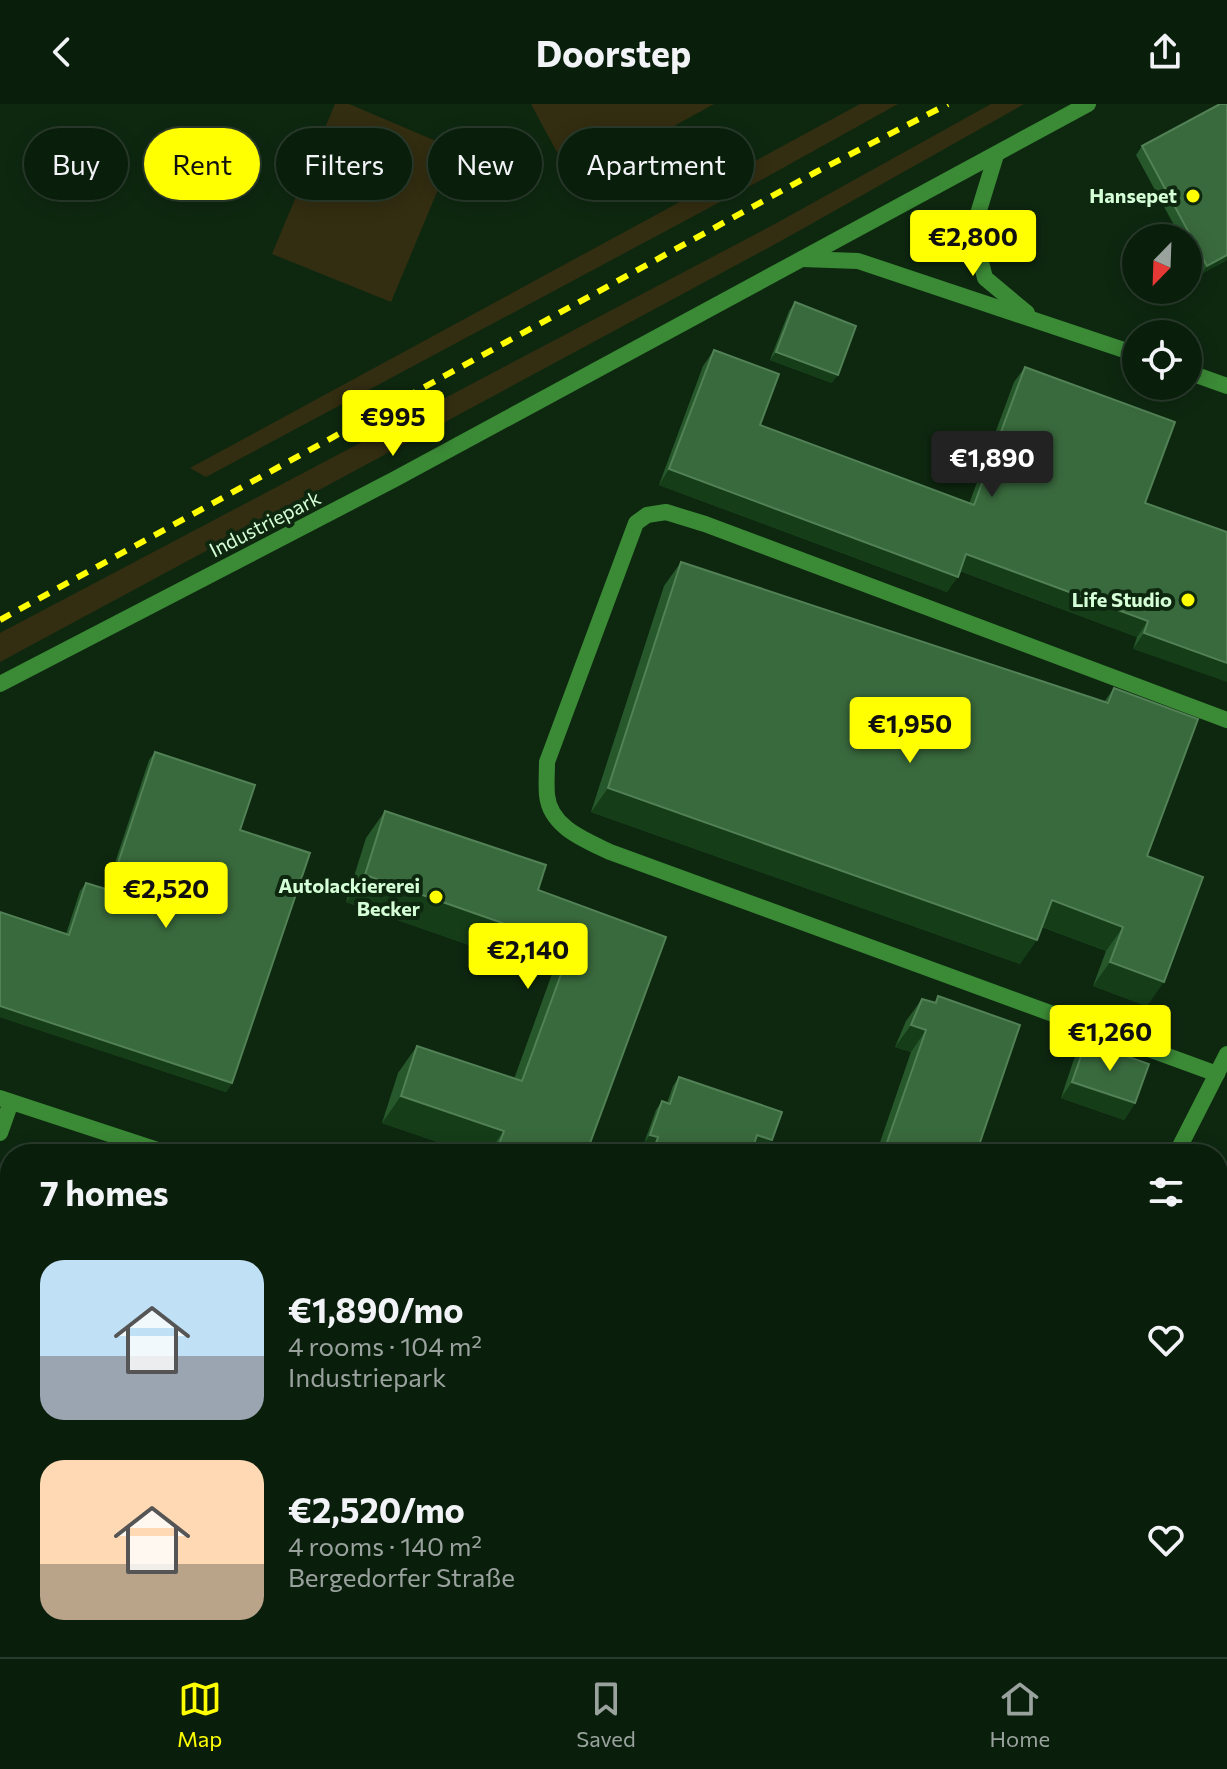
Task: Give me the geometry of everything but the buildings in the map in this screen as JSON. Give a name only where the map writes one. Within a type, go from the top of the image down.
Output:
[{"type":"street","name":"Industriepark","points":[[0,684],[395,479],[1088,104]]},
{"type":"street","points":[[996,155],[973,230],[985,278],[1034,319]]},
{"type":"street","points":[[800,259],[858,261],[1122,349]]},
{"type":"street","points":[[1202,377],[1227,386]]},
{"type":"street","points":[[1217,1074],[610,852],[575,835],[554,815],[547,797],[547,762],[636,523],[647,515],[666,512],[1227,720]]},
{"type":"street","points":[[1181,1144],[1227,1054]]},
{"type":"street","points":[[0,1133],[6,1100],[140,1144]]},
{"type":"shaded area","points":[[335,104],[349,104],[406,128],[325,128]]},
{"type":"shaded area","points":[[531,104],[714,104],[671,128],[558,128],[558,154]]},
{"type":"shaded area","points":[[860,104],[898,104],[754,184],[754,162]]},
{"type":"shaded area","points":[[991,104],[1024,104],[779,242],[0,662],[0,633],[773,225]]},
{"type":"shaded area","points":[[412,131],[428,138],[428,200],[434,200],[391,302],[272,254],[295,200],[412,200]]},
{"type":"shaded area","points":[[683,200],[724,200],[206,477],[190,468]]},
{"type":"railway","points":[[0,620],[816,172],[948,104]]},
{"type":"place","name":"Hansepet","points":[[1193,196]]},
{"type":"place","name":"Life Studio","points":[[1188,600]]},
{"type":"place","name":"Autolackiererei Becker","points":[[436,897]]}]
